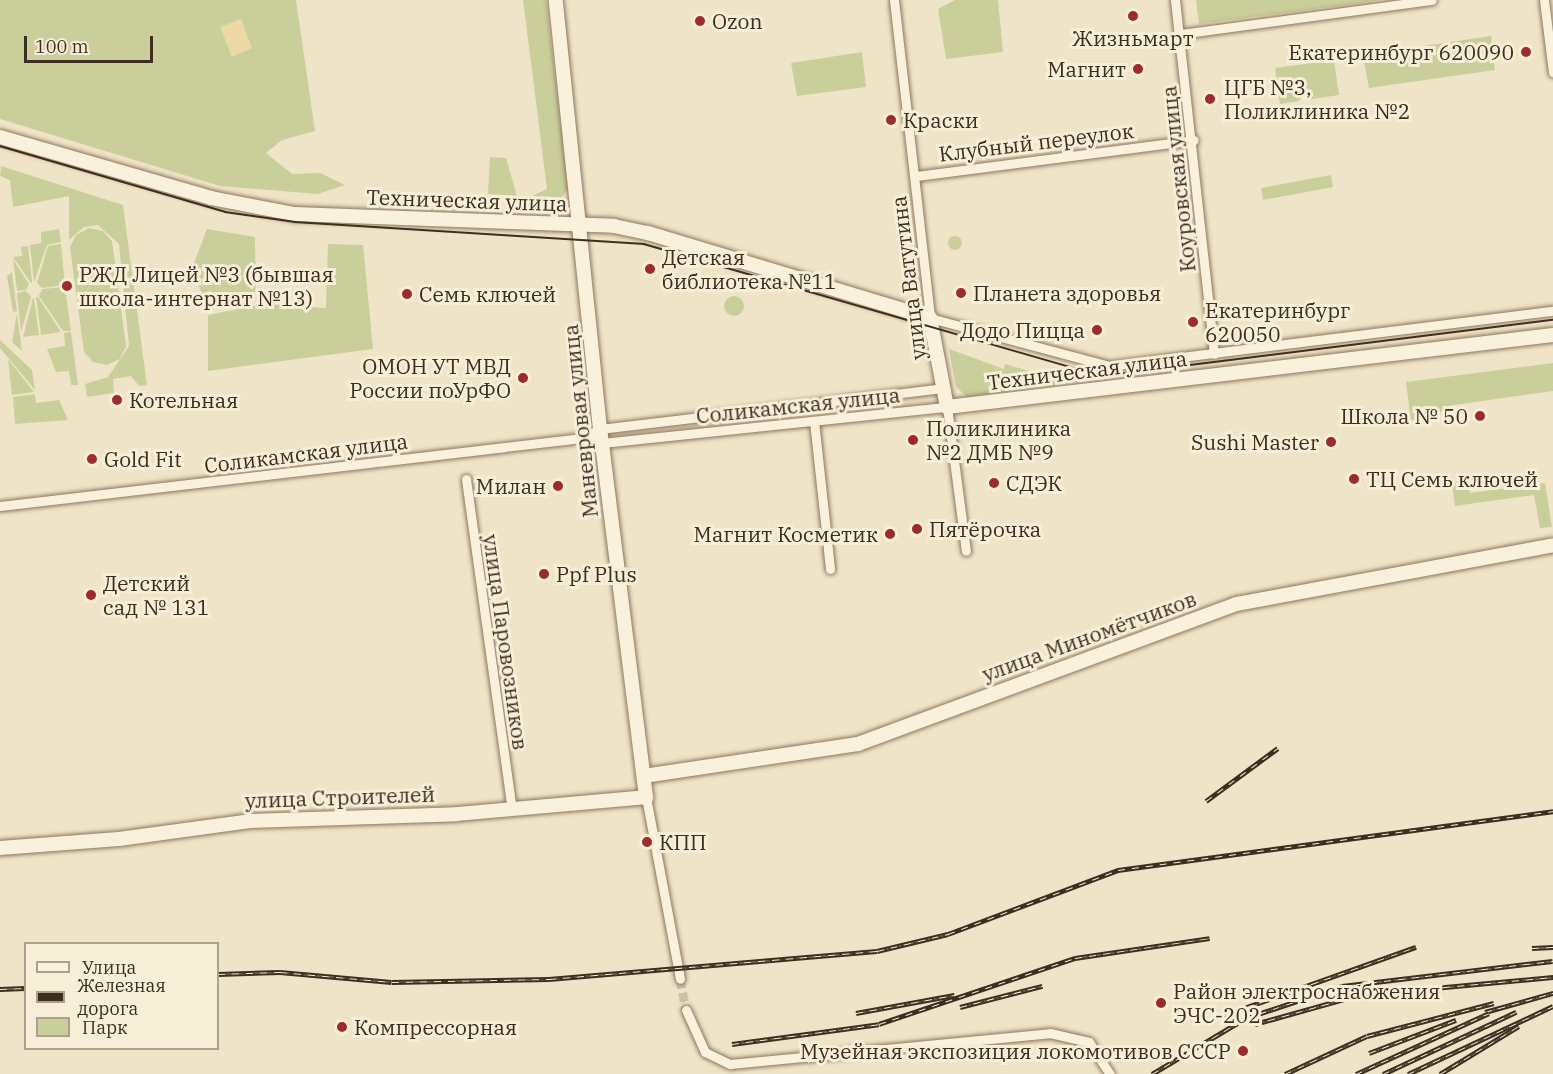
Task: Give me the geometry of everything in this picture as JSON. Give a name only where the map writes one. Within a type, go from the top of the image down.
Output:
[{"type":"street","name":"Маневровая улица","points":[[556,0],[581,226],[600,429],[646,797],[680,979]]},
{"type":"street","name":"улица Ватутина","points":[[894,0],[917,176],[930,318],[947,407],[966,551]]},
{"type":"street","name":"Коуровская улица","points":[[1175,0],[1194,140],[1214,354]]},
{"type":"street","points":[[1180,34],[1432,0]]},
{"type":"street","points":[[1544,0],[1553,72]]},
{"type":"street","name":"Техническая улица","points":[[0,137],[211,198],[294,214],[581,226],[648,233],[930,318]]},
{"type":"street","name":"Клубный переулок","points":[[917,176],[1194,140]]},
{"type":"street","points":[[930,318],[1089,364],[1214,354],[1553,311]]},
{"type":"street","name":"Техническая улица","points":[[947,407],[1553,335]]},
{"type":"street","name":"Соликамская улица","points":[[0,506],[582,438],[600,429],[943,388]]},
{"type":"street","name":"Соликамская улица","points":[[582,438],[602,443],[947,407]]},
{"type":"street","points":[[814,421],[830,570]]},
{"type":"street","name":"улица Паровозников","points":[[466,479],[512,809]]},
{"type":"street","name":"улица Миномётчиков","points":[[644,776],[858,744],[1236,604],[1553,546]]},
{"type":"street","name":"улица Строителей","points":[[0,848],[119,839],[250,820],[512,809],[646,797]]},
{"type":"street","points":[[686,1010],[705,1052],[730,1064],[1050,1034],[1089,1042],[1110,1074]]},
{"type":"green space","points":[[0,0],[296,0],[315,131],[282,140],[266,153],[292,174],[320,173],[345,185],[318,194],[220,186],[0,119]]},
{"type":"green space","points":[[523,0],[546,0],[568,189],[560,199],[532,196],[547,189]]},
{"type":"green space","points":[[955,0],[998,0],[1003,52],[946,59],[938,9]]},
{"type":"green space","points":[[1196,0],[1381,0],[1199,24]]},
{"type":"green space","points":[[1491,36],[1495,70],[1369,88],[1363,55]]},
{"type":"green space","points":[[862,52],[866,87],[797,96],[791,63]]},
{"type":"green space","points":[[1334,60],[1339,95],[1280,104],[1275,68]]},
{"type":"green space","points":[[490,157],[506,158],[517,196],[488,194]]},
{"type":"green space","points":[[1,166],[123,205],[147,385],[139,386],[131,376],[113,379],[114,393],[87,397],[85,384],[108,377],[129,346],[119,244],[98,225],[84,227],[69,240],[69,196],[13,207],[10,180],[0,176]]},
{"type":"green space","points":[[1331,175],[1333,187],[1263,200],[1261,188]]},
{"type":"green space","points":[[89,228],[103,231],[112,241],[126,346],[120,359],[107,365],[93,362],[84,352],[70,247],[76,235]]},
{"type":"green space","points":[[59,229],[61,242],[47,245],[34,282],[30,245],[41,243],[41,232]]},
{"type":"green space","points":[[207,229],[255,237],[256,293],[205,302],[192,268]]},
{"type":"green space","points":[[952,236],[958,236],[962,243],[958,250],[952,250],[948,246],[948,240]]},
{"type":"green space","points":[[61,244],[65,285],[42,288],[37,283],[48,246]]},
{"type":"green space","points":[[328,244],[363,245],[373,349],[208,371],[208,315],[263,304],[326,308]]},
{"type":"green space","points":[[28,246],[31,283],[13,257],[22,256],[21,247]]},
{"type":"green space","points":[[13,259],[29,284],[26,290],[17,291]]},
{"type":"green space","points":[[12,272],[17,311],[13,312],[7,276]]},
{"type":"green space","points":[[65,287],[71,331],[63,331],[39,296],[42,289]]},
{"type":"green space","points":[[26,291],[31,297],[21,332],[17,293]]},
{"type":"green space","points":[[734,296],[741,299],[744,306],[741,313],[734,316],[727,313],[724,306],[727,299]]},
{"type":"green space","points":[[36,297],[38,297],[61,332],[41,335]]},
{"type":"green space","points":[[33,298],[39,335],[23,337]]},
{"type":"green space","points":[[17,313],[22,351],[12,342]]},
{"type":"green space","points":[[71,332],[78,385],[71,385],[69,371],[56,372],[47,349],[65,346],[64,333]]},
{"type":"green space","points":[[0,340],[32,370],[35,390],[0,348]]},
{"type":"green space","points":[[949,349],[1004,369],[1005,364],[1071,383],[967,397],[956,387]]},
{"type":"green space","points":[[8,359],[34,392],[12,395]]},
{"type":"green space","points":[[1553,363],[1553,391],[1447,406],[1439,414],[1411,422],[1406,382]]},
{"type":"green space","points":[[35,394],[36,403],[59,400],[68,420],[15,424],[13,397]]},
{"type":"green space","points":[[1468,480],[1470,493],[1545,483],[1552,527],[1540,528],[1534,495],[1455,506],[1452,483]]},
{"type":"sand","points":[[241,19],[252,48],[232,57],[220,27]]},
{"type":"tunnel","points":[[680,979],[686,1010]]},
{"type":"tram line","points":[[0,146],[225,212],[295,222],[644,244],[1102,376],[1553,320]]},
{"type":"railway","points":[[1206,801],[1278,748]]},
{"type":"railway","points":[[219,974],[280,972],[392,982],[549,979],[877,951],[948,934],[1118,870],[1553,811]]},
{"type":"railway","points":[[732,1044],[879,1024],[1075,958],[1210,938]]},
{"type":"railway","points":[[1219,1017],[1416,947]]},
{"type":"railway","points":[[1532,948],[1553,947]]},
{"type":"railway","points":[[1152,1074],[1246,1018],[1342,986],[1553,961]]},
{"type":"railway","points":[[1255,1024],[1359,995],[1553,977]]},
{"type":"railway","points":[[960,1007],[1042,986]]},
{"type":"railway","points":[[0,989],[24,988]]},
{"type":"railway","points":[[1485,1012],[1553,993]]},
{"type":"railway","points":[[856,1013],[954,995]]},
{"type":"railway","points":[[1285,1074],[1367,1036],[1494,1003]]},
{"type":"railway","points":[[1408,1074],[1553,1006]]},
{"type":"railway","points":[[1383,1074],[1516,1012]]},
{"type":"railway","points":[[1356,1074],[1489,1013]]},
{"type":"railway","points":[[1369,1053],[1456,1020]]},
{"type":"railway","points":[[1440,1074],[1519,1026]]},
{"type":"place","name":"Жизньмарт","points":[[1133,16]]},
{"type":"place","name":"Ozon","points":[[700,21]]},
{"type":"place","name":"Екатеринбург 620090","points":[[1526,52]]},
{"type":"place","name":"Магнит","points":[[1138,69]]},
{"type":"place","name":"ЦГБ №3, Поликлиника №2","points":[[1210,99]]},
{"type":"place","name":"Краски","points":[[891,120]]},
{"type":"place","name":"Детская библиотека №11","points":[[650,269]]},
{"type":"place","name":"РЖД Лицей №3 (бывшая школа-интернат №13)","points":[[67,286]]},
{"type":"place","name":"Планета здоровья","points":[[961,293]]},
{"type":"place","name":"Семь ключей","points":[[407,294]]},
{"type":"place","name":"Екатеринбург 620050","points":[[1193,322]]},
{"type":"place","name":"Додо Пицца","points":[[1097,330]]},
{"type":"place","name":"ОМОН УТ МВД России поУрФО","points":[[523,378]]},
{"type":"place","name":"Котельная","points":[[117,400]]},
{"type":"place","name":"Школа № 50","points":[[1480,416]]},
{"type":"place","name":"Поликлиника №2 ДМБ №9","points":[[913,440]]},
{"type":"place","name":"Sushi Master","points":[[1331,442]]},
{"type":"place","name":"Gold Fit","points":[[92,459]]},
{"type":"place","name":"ТЦ Семь ключей","points":[[1354,479]]},
{"type":"place","name":"СДЭК","points":[[994,483]]},
{"type":"place","name":"Милан","points":[[558,486]]},
{"type":"place","name":"Пятёрочка","points":[[917,529]]},
{"type":"place","name":"Магнит Косметик","points":[[890,534]]},
{"type":"place","name":"Ppf Plus","points":[[544,574]]},
{"type":"place","name":"Детский сад № 131","points":[[91,595]]},
{"type":"place","name":"КПП","points":[[647,842]]},
{"type":"place","name":"Район электроснабжения ЭЧС-202","points":[[1161,1003]]},
{"type":"place","name":"Компрессорная","points":[[342,1027]]},
{"type":"place","name":"Музейная экспозиция локомотивов СССР","points":[[1243,1051]]}]
